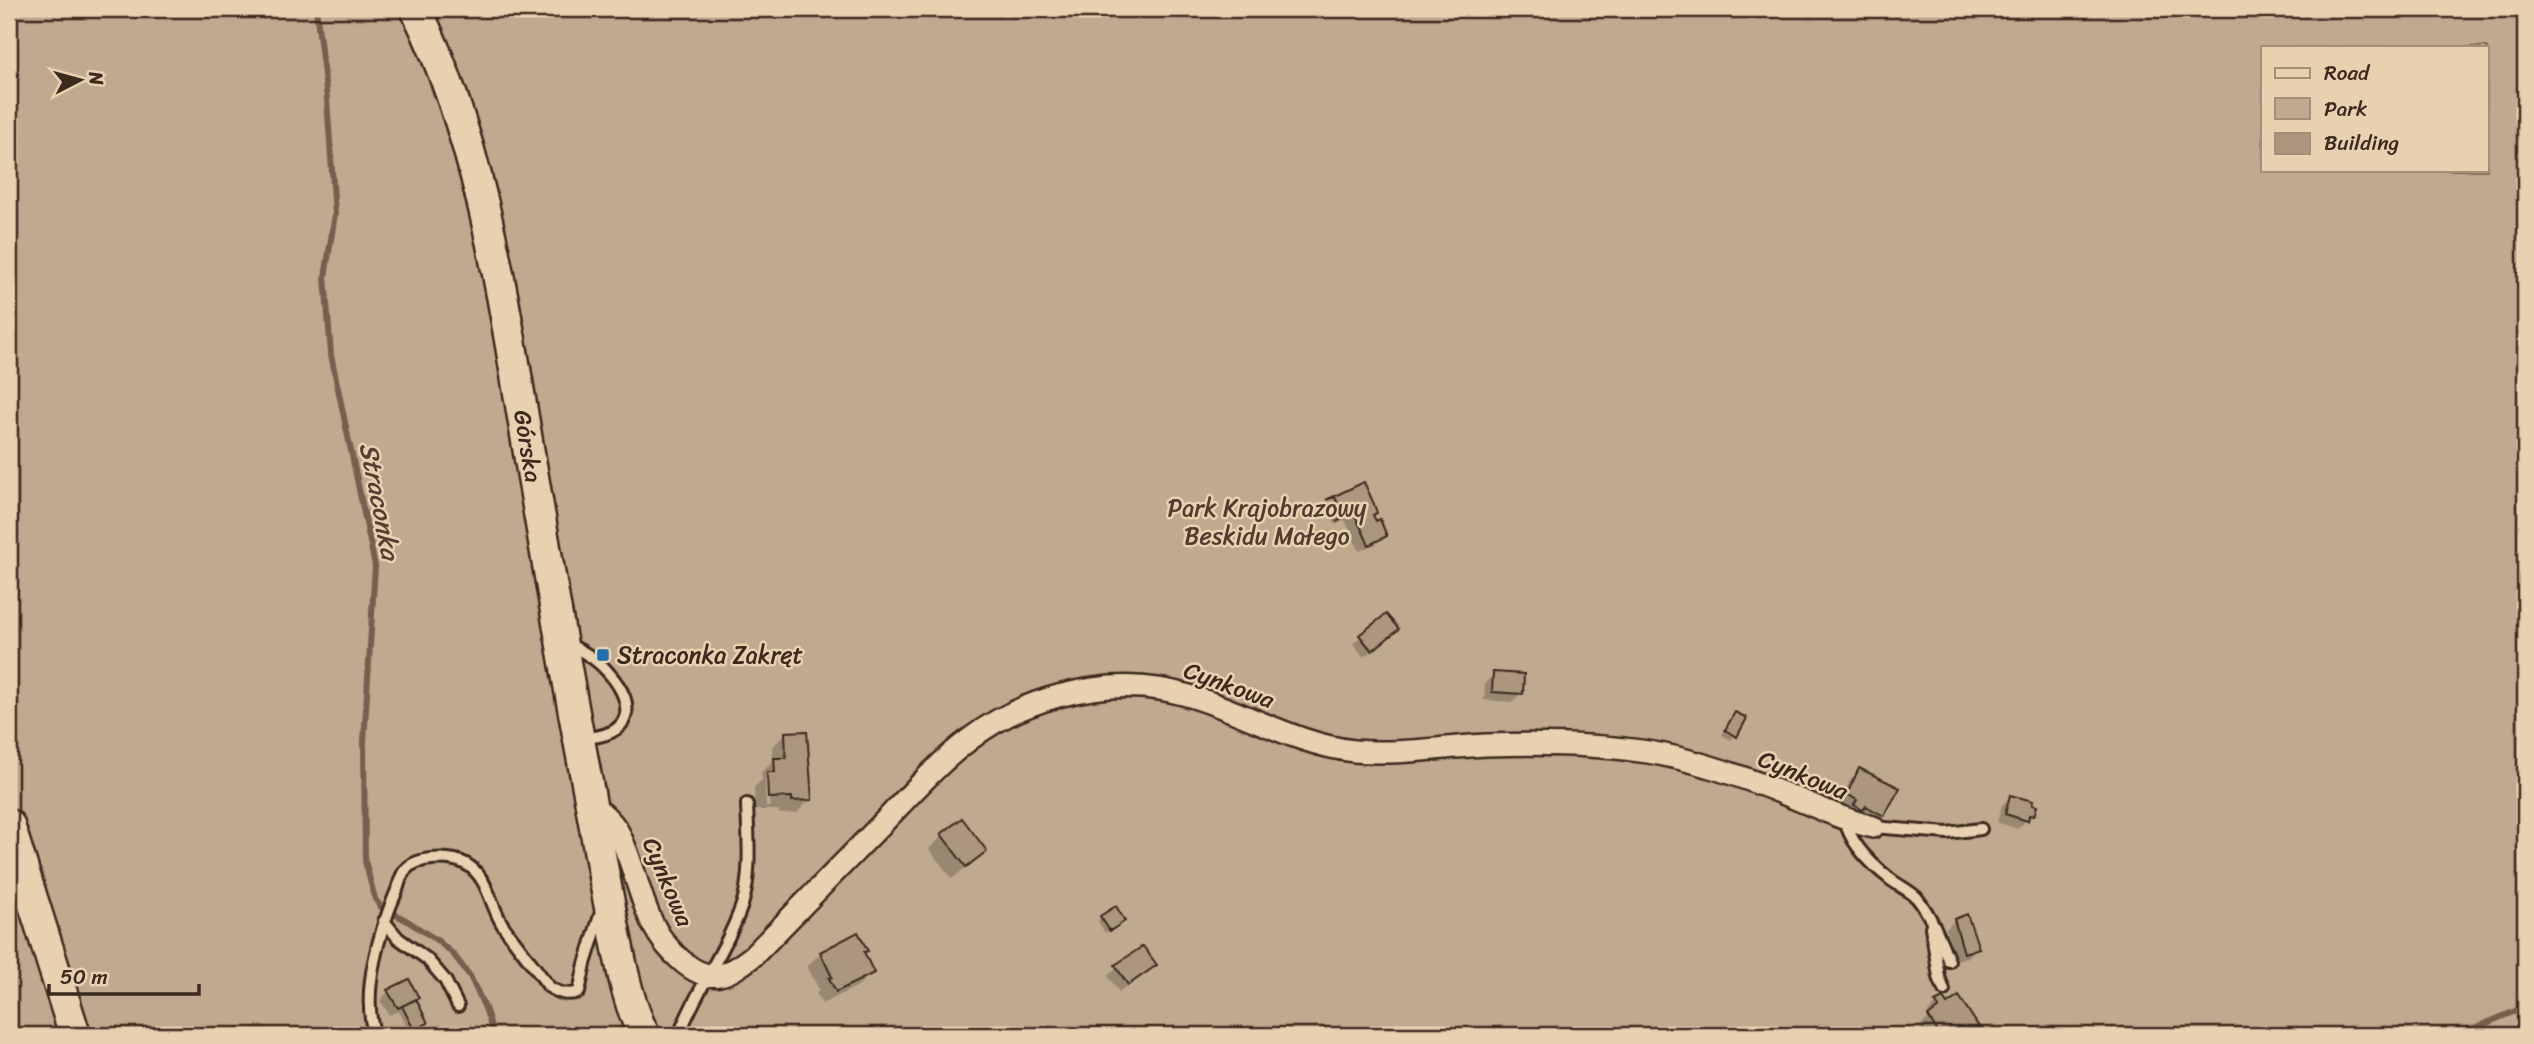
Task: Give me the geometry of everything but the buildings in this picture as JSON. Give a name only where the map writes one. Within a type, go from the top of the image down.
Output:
[{"type":"street","name":"Górska","points":[[416,9],[447,82],[476,173],[509,335],[560,640],[607,893],[632,1008],[644,1035]]},
{"type":"street","name":"Cynkowa","points":[[591,804],[607,817],[625,846],[649,918],[661,940],[696,973],[708,977],[737,968],[753,956],[935,770],[969,739],[995,722],[1042,702],[1105,687],[1174,692],[1220,705],[1307,742],[1357,751],[1387,752],[1488,745],[1560,746],[1626,750],[1680,758],[1794,798],[1844,820],[1873,827]]},
{"type":"street","points":[[9,825],[75,1035]]},
{"type":"lane","points":[[560,640],[583,652],[605,669],[622,690],[626,702],[621,728],[598,738],[578,738]]},
{"type":"lane","points":[[679,1035],[690,1007],[708,977],[743,902],[748,865],[747,804]]},
{"type":"lane","points":[[1844,820],[1848,834],[1869,859],[1890,879],[1915,896],[1930,917],[1949,961]]},
{"type":"lane","points":[[1873,827],[1947,833],[1981,829]]},
{"type":"lane","name":"Górska","points":[[384,921],[405,870],[415,864],[455,859],[472,868],[481,878],[502,924],[549,987],[556,992],[570,995],[579,992],[583,982],[585,964],[607,893]]},
{"type":"lane","points":[[1930,917],[1939,977],[1944,990]]},
{"type":"lane","points":[[384,921],[398,938],[427,959],[445,981],[458,1006]]},
{"type":"lane","points":[[375,1035],[370,1017],[370,1002],[384,921]]},
{"type":"green space","name":"Park Krajobrazowy Beskidu Małego","points":[[9,9],[2525,9],[2525,1035],[9,1035]]},
{"type":"waterway","name":"Straconka","points":[[316,9],[327,99],[335,214],[325,277],[331,355],[375,566],[364,741],[365,861],[375,899],[381,907],[438,941],[453,954],[470,976],[494,1035]]},
{"type":"waterway","points":[[2458,1035],[2525,1007]]},
{"type":"place","name":"Straconka Zakręt","points":[[603,655]]}]
